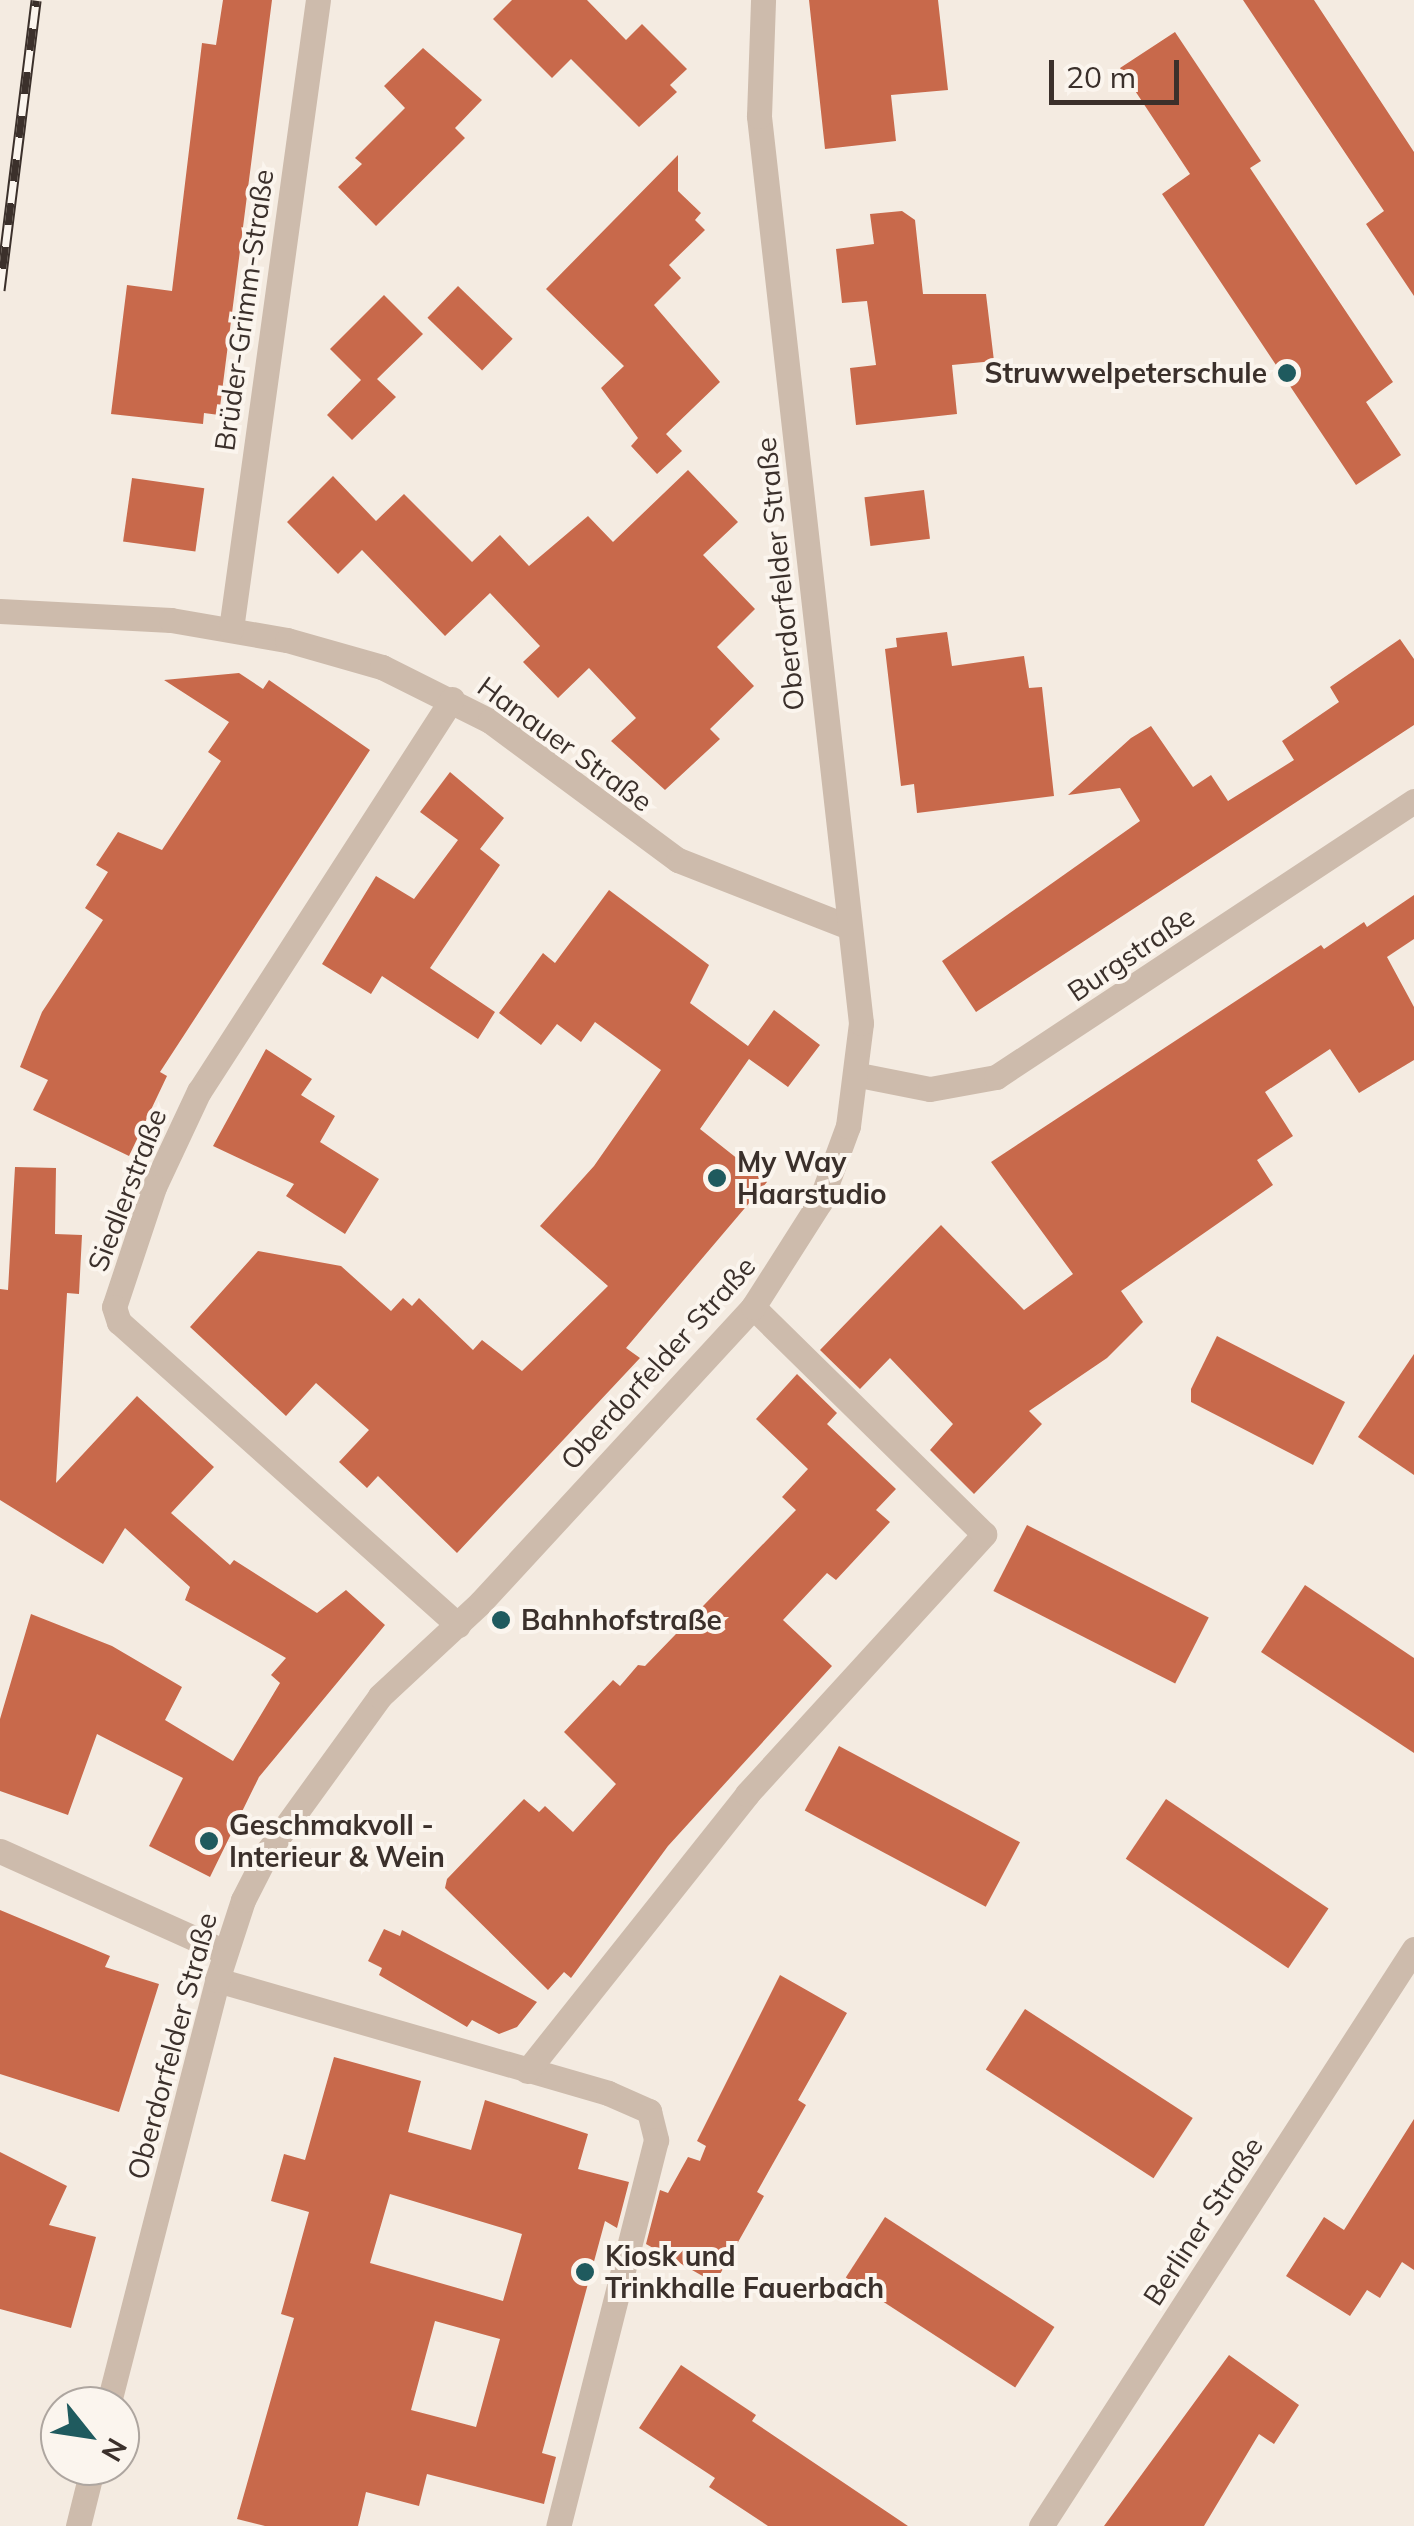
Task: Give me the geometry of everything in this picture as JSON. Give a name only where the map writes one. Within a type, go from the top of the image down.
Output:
[{"type":"street","name":"Brüder-Grimm-Straße","points":[[231,629],[318,0]]},
{"type":"street","name":"Oberdorfelder Straße","points":[[113,2386],[225,1952],[244,1900],[298,1803],[380,1696],[458,1625],[753,1307],[820,1202],[859,1075],[861,1023],[759,116],[763,0]]},
{"type":"street","name":"Hanauer Straße","points":[[0,611],[84,612],[231,629],[382,667],[452,699],[678,860],[849,927]]},
{"type":"street","name":"Siedlerstraße","points":[[452,699],[200,1091],[154,1187],[114,1307],[119,1322],[458,1625]]},
{"type":"street","name":"Burgstraße","points":[[859,1075],[930,1089],[996,1077],[1414,801]]},
{"type":"street","points":[[528,2071],[747,1794],[984,1534],[753,1307]]},
{"type":"street","points":[[0,1851],[225,1952]]},
{"type":"street","name":"Berliner Straße","points":[[1041,2526],[1414,1949]]},
{"type":"street","points":[[217,1980],[633,2102],[656,2124],[558,2526]]},
{"type":"street","points":[[78,2526],[88,2486]]},
{"type":"building","points":[[223,0],[272,0],[219,415],[204,413],[203,424],[111,414],[127,285],[172,291],[202,43],[216,45]]},
{"type":"building","points":[[512,0],[587,0],[626,40],[642,24],[687,69],[670,85],[677,92],[639,127],[571,59],[552,78],[493,19]]},
{"type":"building","points":[[809,0],[938,0],[948,90],[891,95],[896,141],[825,149]]},
{"type":"building","points":[[1243,0],[1314,0],[1414,152],[1414,296],[1366,224],[1384,211]]},
{"type":"building","points":[[1175,32],[1261,161],[1250,168],[1393,382],[1366,402],[1401,455],[1356,485],[1162,194],[1190,174],[1120,68]]},
{"type":"building","points":[[423,48],[482,100],[455,128],[465,138],[376,226],[338,187],[362,164],[355,158],[405,108],[384,86]]},
{"type":"building","points":[[678,155],[678,191],[701,213],[695,220],[705,230],[669,265],[681,278],[654,305],[720,382],[666,434],[682,451],[657,474],[631,446],[638,438],[601,388],[624,366],[546,289]]},
{"type":"building","points":[[902,211],[915,220],[923,294],[986,294],[994,361],[952,365],[957,414],[856,425],[850,368],[876,365],[867,301],[842,303],[836,249],[874,244],[870,214]]},
{"type":"building","points":[[458,286],[513,339],[482,370],[427,318]]},
{"type":"building","points":[[384,295],[423,334],[377,379],[396,397],[352,440],[327,415],[361,380],[330,349]]},
{"type":"building","points":[[688,470],[738,522],[703,555],[755,609],[717,647],[754,686],[710,729],[720,739],[665,790],[611,741],[636,718],[589,668],[558,698],[523,662],[540,646],[490,593],[445,636],[362,550],[338,574],[287,522],[333,476],[376,521],[404,494],[472,562],[500,535],[529,566],[588,516],[613,542]]},
{"type":"building","points":[[132,478],[204,488],[195,552],[123,541]]},
{"type":"building","points":[[924,490],[930,539],[870,546],[864,497]]},
{"type":"building","points":[[947,632],[952,666],[1024,656],[1029,688],[1042,687],[1054,796],[917,813],[914,784],[901,786],[885,649],[897,647],[896,638]]},
{"type":"building","points":[[1400,639],[1414,659],[1414,725],[976,1012],[942,961],[1140,821],[1120,788],[1068,795],[1131,738],[1151,726],[1193,787],[1211,775],[1228,801],[1294,760],[1282,741],[1339,702],[1330,687]]},
{"type":"building","points":[[239,673],[263,689],[269,680],[370,750],[160,1072],[167,1076],[129,1156],[33,1110],[48,1080],[20,1067],[42,1012],[103,920],[85,908],[108,872],[96,865],[118,832],[162,850],[221,761],[208,752],[229,722],[164,680]]},
{"type":"building","points":[[450,772],[504,818],[480,849],[500,865],[430,968],[495,1012],[478,1039],[382,976],[371,994],[322,964],[376,876],[414,899],[458,840],[420,812]]},
{"type":"building","points":[[609,890],[709,965],[690,1003],[748,1046],[774,1010],[820,1045],[788,1087],[749,1059],[700,1129],[767,1182],[626,1348],[640,1358],[457,1553],[378,1476],[367,1488],[339,1462],[369,1430],[316,1383],[286,1416],[190,1327],[258,1251],[341,1266],[391,1311],[403,1298],[412,1306],[419,1298],[473,1350],[482,1340],[522,1371],[608,1286],[540,1226],[594,1166],[661,1070],[595,1022],[581,1042],[557,1024],[541,1045],[499,1013],[543,953],[555,963]]},
{"type":"building","points":[[1414,895],[1414,939],[1387,957],[1414,1007],[1414,1060],[1359,1093],[1330,1049],[1265,1092],[1293,1136],[1257,1160],[1273,1185],[1121,1291],[1143,1322],[1107,1358],[1029,1411],[1042,1424],[974,1494],[930,1450],[953,1424],[890,1358],[860,1389],[820,1350],[941,1225],[1024,1310],[1073,1274],[991,1162],[1321,945],[1324,949],[1364,922],[1367,927]]},
{"type":"building","points":[[266,1049],[312,1079],[301,1095],[335,1116],[320,1142],[379,1179],[345,1234],[286,1196],[294,1184],[213,1146]]},
{"type":"building","points":[[15,1167],[56,1168],[55,1234],[82,1235],[79,1294],[67,1293],[56,1483],[137,1396],[214,1467],[171,1513],[230,1565],[234,1560],[317,1613],[346,1590],[385,1625],[259,1777],[210,1877],[149,1846],[183,1778],[97,1734],[68,1815],[0,1791],[0,1719],[31,1614],[112,1646],[182,1687],[165,1720],[233,1761],[280,1683],[271,1675],[286,1658],[185,1600],[190,1587],[125,1528],[103,1564],[0,1500],[0,1289],[8,1290]]},
{"type":"building","points":[[1217,1336],[1345,1402],[1313,1465],[1191,1402],[1191,1389]]},
{"type":"building","points":[[1414,1354],[1414,1475],[1358,1437]]},
{"type":"building","points":[[797,1374],[837,1413],[827,1424],[896,1489],[876,1510],[890,1522],[836,1580],[827,1573],[783,1620],[832,1666],[668,1846],[571,1978],[564,1972],[548,1990],[445,1888],[447,1879],[524,1799],[539,1812],[545,1806],[573,1832],[616,1784],[564,1732],[613,1680],[620,1686],[638,1665],[645,1666],[796,1510],[782,1497],[808,1469],[756,1419]]},
{"type":"building","points":[[1027,1525],[1209,1618],[1175,1684],[993,1591]]},
{"type":"building","points":[[1305,1585],[1414,1658],[1414,1753],[1261,1652]]},
{"type":"building","points":[[839,1746],[1020,1842],[986,1907],[805,1810]]},
{"type":"building","points":[[1166,1799],[1328,1909],[1288,1968],[1126,1859]]},
{"type":"building","points":[[0,1910],[110,1956],[105,1967],[159,1984],[119,2112],[0,2074]]},
{"type":"building","points":[[384,1929],[400,1936],[402,1930],[537,2002],[517,2027],[499,2034],[472,2020],[467,2027],[379,1975],[382,1968],[368,1961]]},
{"type":"building","points":[[780,1975],[847,2013],[798,2100],[806,2105],[757,2192],[764,2196],[715,2283],[646,2244],[660,2190],[668,2193],[688,2157],[700,2161],[706,2146],[697,2141]]},
{"type":"building","points":[[1025,2009],[1193,2118],[1154,2178],[986,2069]]},
{"type":"building","points":[[334,2057],[421,2081],[408,2132],[471,2150],[485,2100],[588,2134],[578,2169],[629,2182],[617,2228],[605,2221],[542,2453],[556,2457],[544,2504],[427,2474],[419,2506],[366,2492],[358,2526],[265,2526],[237,2519],[294,2318],[281,2314],[309,2212],[271,2201],[284,2154],[305,2160]],"holes":[[[390,2194],[522,2234],[503,2301],[370,2263]],[[435,2321],[500,2339],[476,2427],[411,2410]]]},
{"type":"building","points":[[1414,2119],[1414,2270],[1402,2262],[1380,2298],[1367,2290],[1350,2316],[1286,2276],[1324,2217],[1344,2230]]},
{"type":"building","points":[[0,2152],[67,2186],[49,2225],[96,2237],[71,2328],[0,2309]]},
{"type":"building","points":[[885,2217],[1054,2327],[1015,2387],[846,2277]]},
{"type":"building","points":[[1229,2355],[1299,2405],[1274,2444],[1259,2434],[1204,2526],[1104,2526]]},
{"type":"building","points":[[681,2365],[756,2415],[752,2421],[908,2526],[768,2526],[709,2487],[715,2478],[639,2428]]},
{"type":"railway","points":[[0,290],[36,0]]},
{"type":"place","name":"Struwwelpeterschule","points":[[1287,373]]},
{"type":"place","name":"My Way Haarstudio","points":[[717,1178]]},
{"type":"place","name":"Bahnhofstraße","points":[[501,1620]]},
{"type":"place","name":"Geschmakvoll - Interieur & Wein","points":[[209,1841]]},
{"type":"place","name":"Kiosk und Trinkhalle Fauerbach","points":[[585,2272]]}]
